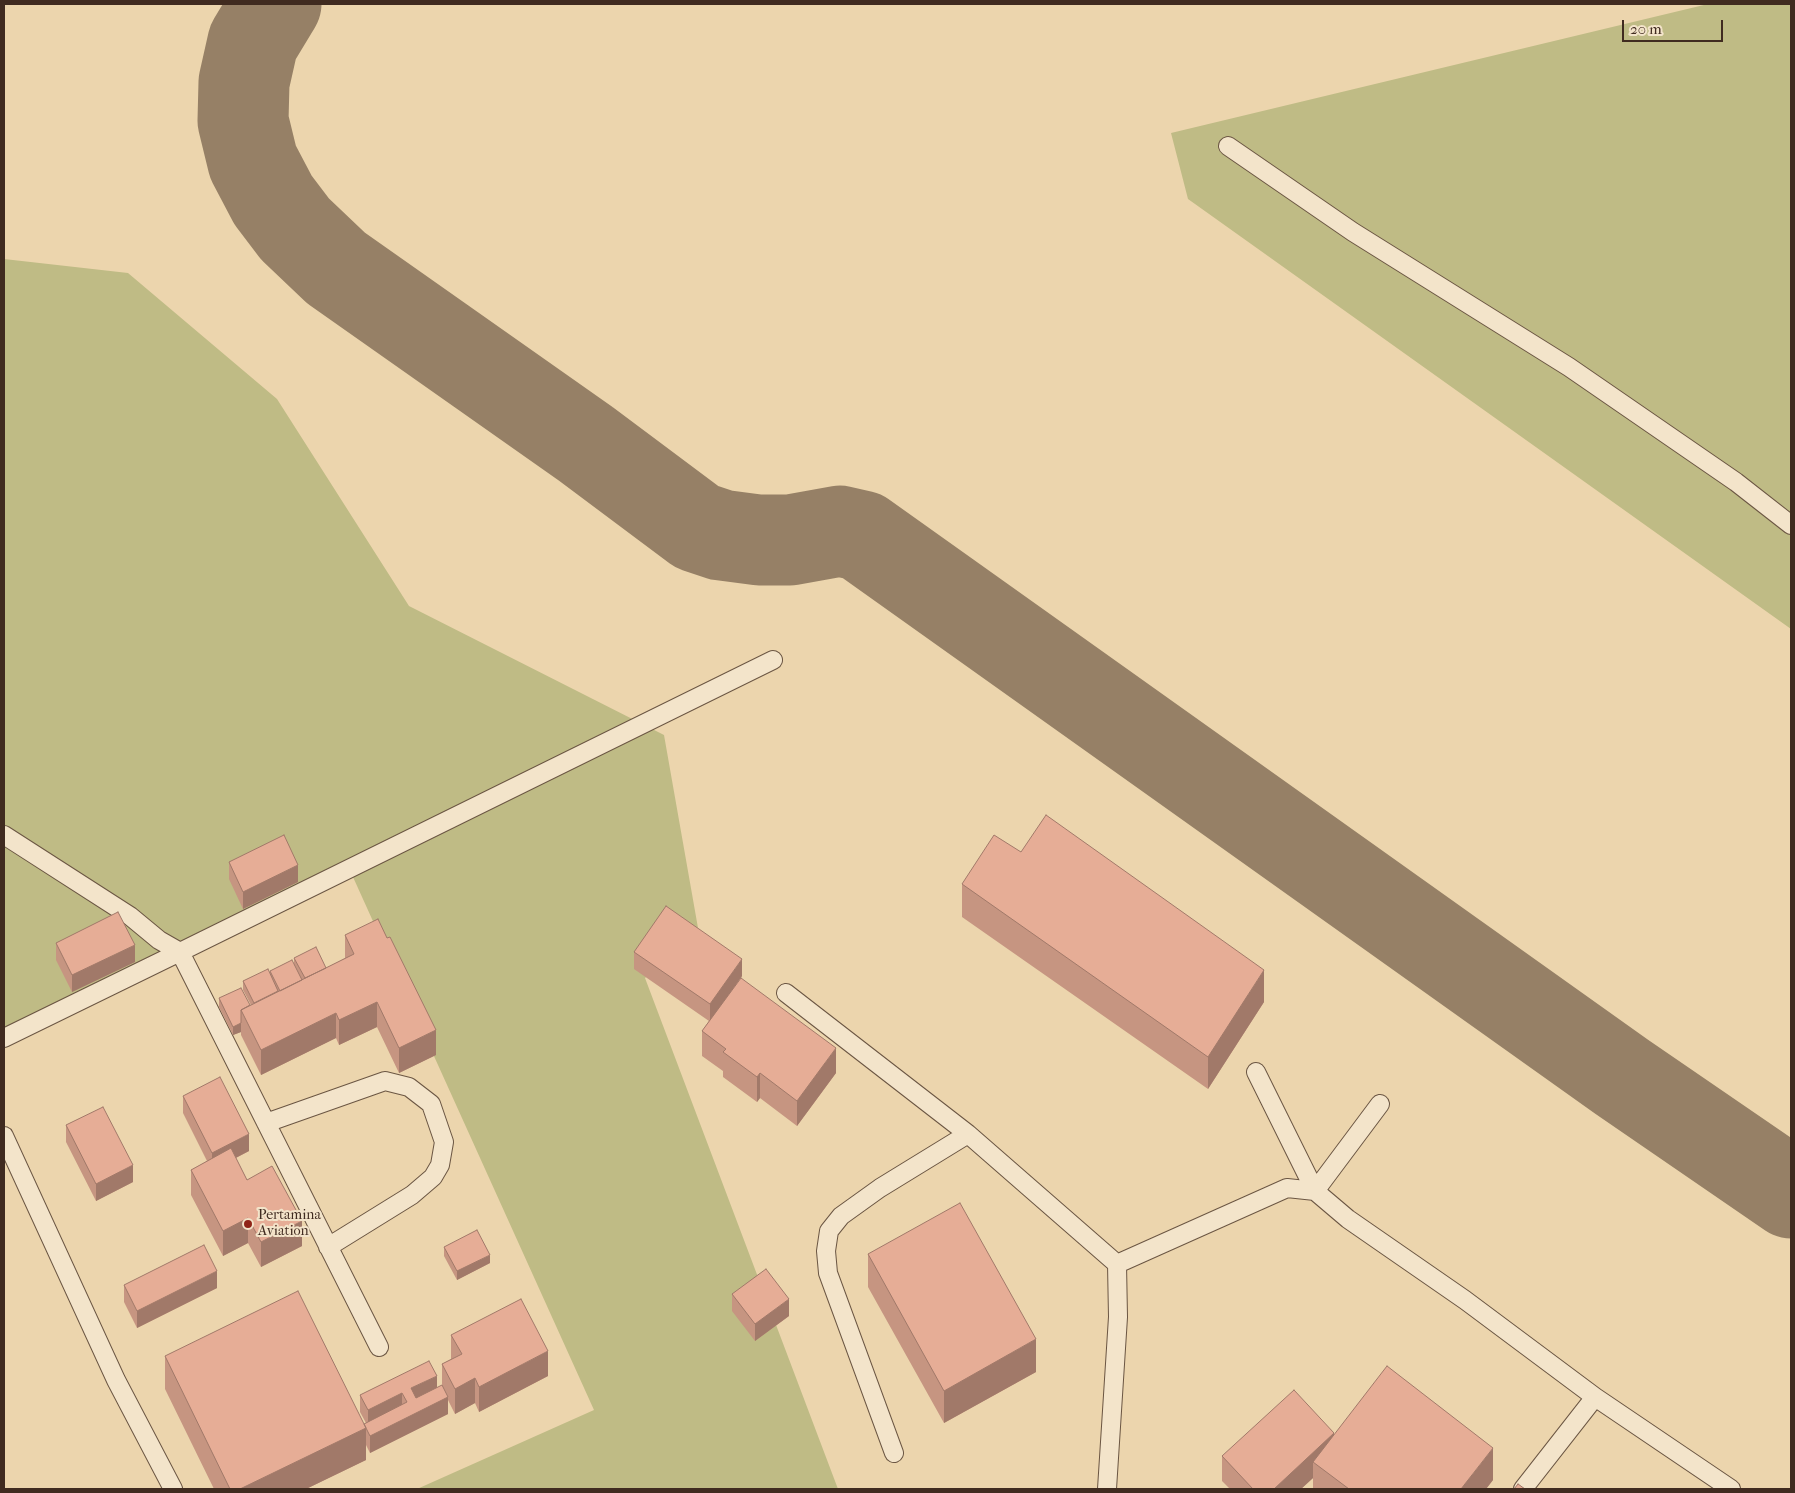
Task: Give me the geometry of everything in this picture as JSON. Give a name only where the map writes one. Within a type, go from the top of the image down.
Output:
[{"type":"lane","points":[[1228,146],[1353,232],[1576,373],[1736,482],[1791,525]]},
{"type":"lane","points":[[4,1038],[773,660]]},
{"type":"lane","points":[[4,835],[130,916],[159,940],[180,952],[379,1347]]},
{"type":"lane","points":[[786,993],[968,1134],[1117,1264],[1118,1317],[1107,1489]]},
{"type":"lane","points":[[1256,1072],[1316,1191],[1348,1219],[1465,1300],[1595,1397],[1731,1489]]},
{"type":"lane","points":[[266,1123],[385,1081],[409,1087],[431,1104],[444,1142],[440,1165],[433,1177],[412,1195],[328,1247]]},
{"type":"lane","points":[[1316,1191],[1380,1104]]},
{"type":"lane","points":[[894,1453],[828,1273],[826,1251],[829,1232],[841,1216],[880,1188],[968,1134]]},
{"type":"lane","points":[[4,1136],[116,1380],[173,1489]]},
{"type":"lane","points":[[1117,1264],[1287,1188],[1316,1191]]},
{"type":"lane","points":[[1523,1489],[1595,1397]]},
{"type":"shaded area","points":[[1708,4],[1791,4],[1791,629],[1188,199],[1171,133]]},
{"type":"shaded area","points":[[4,259],[128,273],[277,399],[409,606],[664,735],[698,928],[645,978],[838,1489],[417,1489],[594,1410],[353,877],[4,1046]]},
{"type":"building","points":[[1046,815],[1264,970],[1208,1057],[962,884],[994,835],[1021,852]]},
{"type":"building","points":[[284,835],[298,865],[243,892],[229,862]]},
{"type":"building","points":[[666,906],[742,959],[710,1004],[634,952]]},
{"type":"building","points":[[118,912],[135,945],[72,975],[56,943]]},
{"type":"building","points":[[378,919],[387,938],[390,937],[436,1030],[399,1048],[377,1002],[339,1020],[336,1013],[261,1050],[241,1010],[354,954],[345,935]]},
{"type":"building","points":[[316,947],[326,968],[305,978],[294,958]]},
{"type":"building","points":[[292,960],[302,980],[280,991],[270,971]]},
{"type":"building","points":[[268,969],[278,991],[254,1003],[243,981]]},
{"type":"building","points":[[741,978],[836,1048],[797,1101],[760,1073],[757,1077],[723,1052],[726,1049],[702,1031]]},
{"type":"building","points":[[241,988],[250,1005],[241,1010],[241,1023],[233,1027],[219,998]]},
{"type":"building","points":[[220,1077],[249,1134],[212,1153],[183,1096]]},
{"type":"building","points":[[103,1107],[133,1165],[96,1184],[66,1125]]},
{"type":"building","points":[[231,1148],[247,1180],[272,1166],[302,1221],[261,1242],[248,1218],[223,1231],[191,1170]]},
{"type":"building","points":[[960,1203],[1036,1339],[944,1391],[868,1254]]},
{"type":"building","points":[[477,1230],[490,1255],[457,1271],[444,1247]]},
{"type":"building","points":[[204,1245],[217,1271],[137,1311],[124,1285]]},
{"type":"building","points":[[766,1269],[789,1299],[755,1324],[732,1294]]},
{"type":"building","points":[[298,1291],[366,1428],[240,1489],[230,1489],[165,1356]]},
{"type":"building","points":[[521,1299],[548,1351],[479,1387],[475,1378],[455,1389],[442,1364],[462,1354],[451,1335]]},
{"type":"building","points":[[429,1361],[437,1376],[411,1388],[416,1398],[442,1385],[448,1397],[370,1436],[364,1424],[407,1402],[402,1393],[368,1410],[360,1395]]},
{"type":"building","points":[[1387,1366],[1493,1448],[1461,1489],[1349,1489],[1313,1462]]},
{"type":"building","points":[[1294,1390],[1334,1433],[1274,1489],[1253,1489],[1222,1456]]},
{"type":"building","points":[[1518,1484],[1525,1489],[1514,1489]]},
{"type":"taxiway","points":[[276,4],[253,42],[244,82],[243,121],[253,162],[273,200],[295,229],[336,268],[586,444],[697,527],[721,535],[759,540],[790,540],[840,531],[862,536],[1622,1077],[1791,1193]]},
{"type":"place","name":"Pertamina Aviation","points":[[248,1224]]}]
